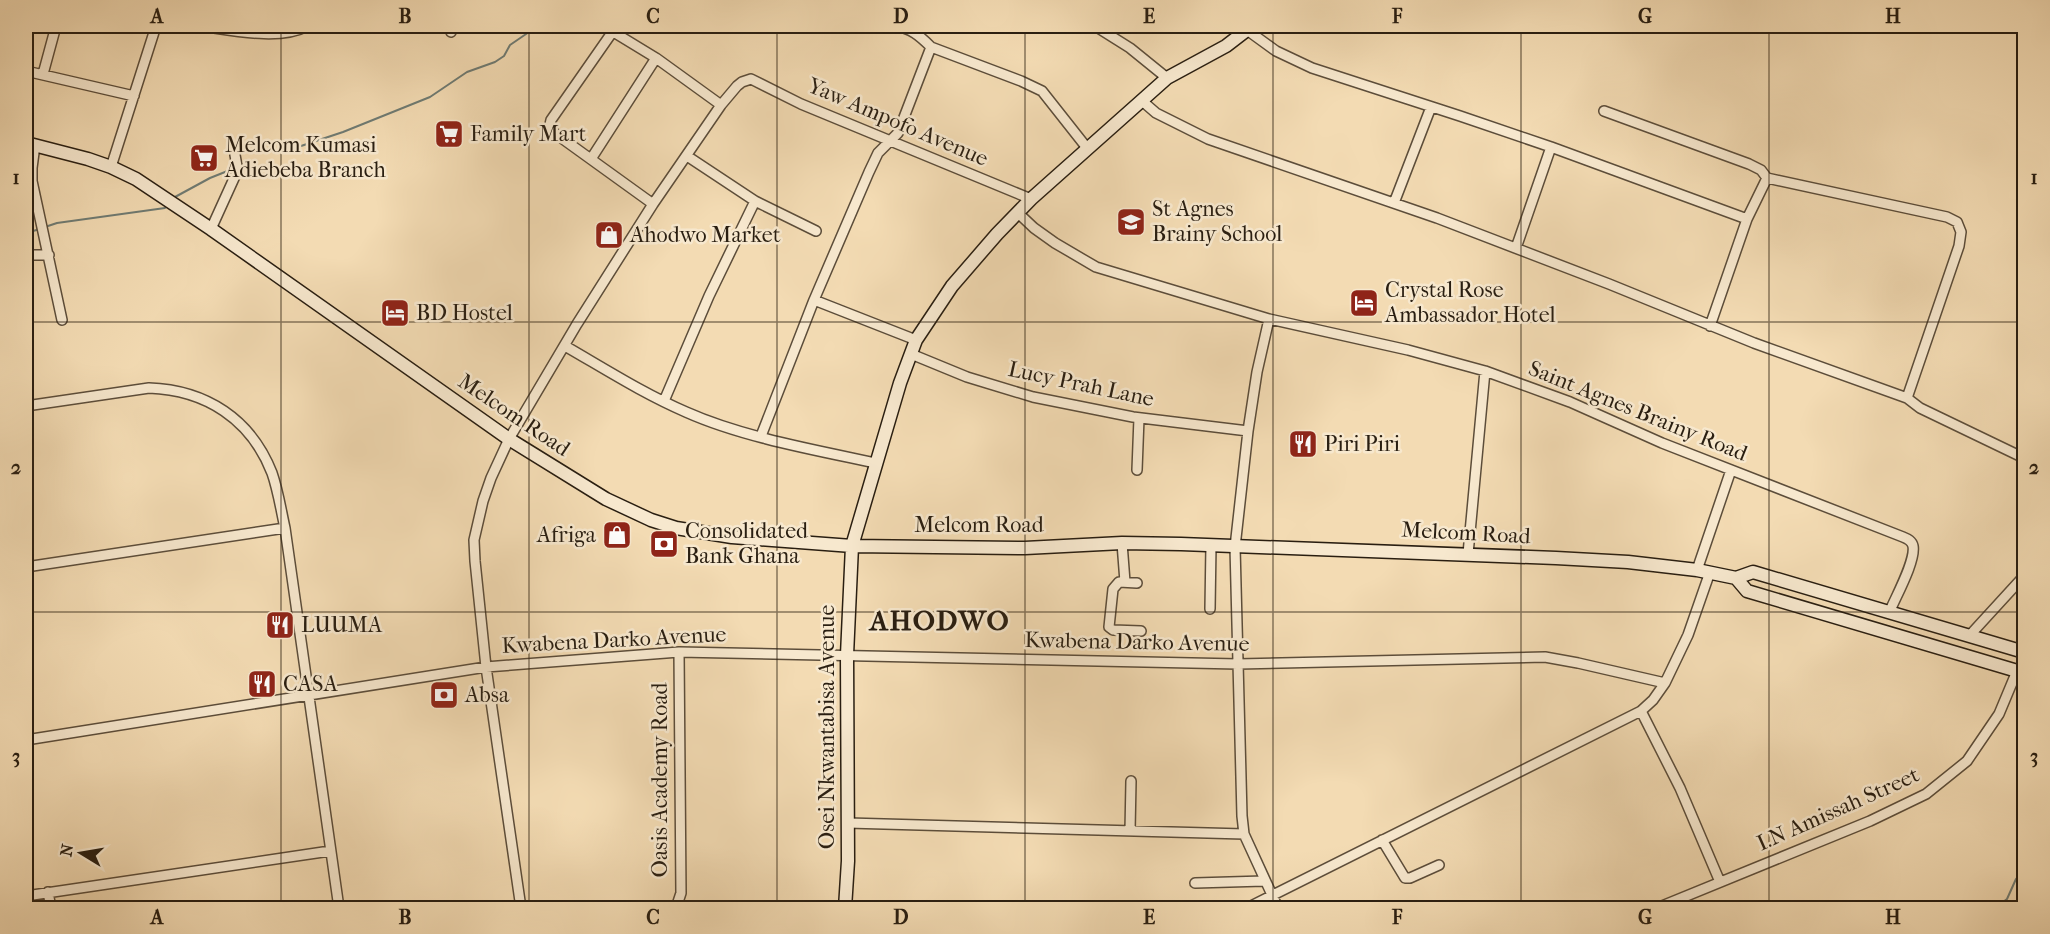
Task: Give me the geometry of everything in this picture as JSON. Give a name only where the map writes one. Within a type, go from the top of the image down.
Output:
[{"type":"main road","name":"Osei Nkwantabisa Avenue","points":[[845,909],[848,822],[847,655],[852,546],[916,340],[952,286],[1031,199],[1167,78],[1226,46],[1250,28]]},
{"type":"main road","name":"Melcom Road","points":[[31,144],[111,167],[136,180],[211,229],[509,440],[606,499],[651,520],[676,528],[732,537],[852,546],[1025,548],[1122,543],[1340,549],[1628,562],[1697,570],[1736,578],[1747,591],[2021,672]]},
{"type":"main road","points":[[1736,578],[1753,572],[2025,652]]},
{"type":"main road","points":[[1957,652],[1970,635]]},
{"type":"street","points":[[43,74],[56,26]]},
{"type":"street","points":[[111,167],[156,26]]},
{"type":"street","points":[[201,26],[276,33],[295,32],[307,26]]},
{"type":"street","points":[[895,26],[918,34],[931,47],[1042,91],[1087,148]]},
{"type":"street","points":[[1095,26],[1130,48],[1167,78]]},
{"type":"street","points":[[1250,28],[1276,51],[1312,68],[1551,147],[1747,219]]},
{"type":"street","points":[[521,909],[486,667],[474,540],[483,501],[490,478],[509,440],[565,346],[653,204],[722,105],[656,58],[615,33],[611,34],[549,126],[552,132],[653,204]]},
{"type":"street","points":[[761,436],[814,300],[868,172],[878,153],[891,141],[903,122],[931,47]]},
{"type":"street","points":[[591,159],[656,58]]},
{"type":"street","points":[[26,71],[134,96]]},
{"type":"street","name":"Yaw Ampofo Avenue","points":[[722,105],[742,82],[751,80],[801,104],[1031,199]]},
{"type":"street","points":[[1141,100],[1156,113],[1208,139],[1516,248],[1710,326],[1907,398],[1920,408],[2025,458]]},
{"type":"street","points":[[1394,203],[1431,107]]},
{"type":"street","points":[[1604,111],[1749,164],[1761,170],[1767,178],[1947,217],[1958,222],[1961,232],[1959,246],[1907,398]]},
{"type":"street","points":[[31,144],[32,175],[62,320]]},
{"type":"street","points":[[1516,248],[1551,147]]},
{"type":"street","points":[[211,229],[236,174],[235,155]]},
{"type":"street","points":[[687,156],[755,201],[816,231]]},
{"type":"street","points":[[1710,326],[1747,219],[1767,178]]},
{"type":"street","points":[[664,401],[709,296],[755,201]]},
{"type":"street","name":"Saint Agnes Brainy Road","points":[[1017,213],[1048,238],[1096,267],[1269,319],[1408,350],[1485,371],[1570,402],[1662,443],[1911,541],[1914,548],[1911,562],[1889,613]]},
{"type":"street","points":[[26,255],[49,255]]},
{"type":"street","points":[[814,300],[916,340]]},
{"type":"street","points":[[1269,319],[1257,372],[1248,431],[1235,547],[1244,834],[1278,909]]},
{"type":"street","points":[[565,346],[664,401],[720,425],[876,463]]},
{"type":"street","name":"Lucy Prah Lane","points":[[911,354],[997,388],[1033,397],[1139,418],[1248,431]]},
{"type":"street","points":[[1468,554],[1485,371]]},
{"type":"street","points":[[26,406],[149,388],[167,389],[200,397],[227,413],[241,424],[255,442],[272,475],[285,528],[311,695],[339,909]]},
{"type":"street","points":[[1137,470],[1139,418]]},
{"type":"street","points":[[1697,570],[1731,470]]},
{"type":"street","points":[[26,567],[285,528]]},
{"type":"street","points":[[1122,543],[1125,582]]},
{"type":"street","points":[[1210,609],[1211,545]]},
{"type":"street","points":[[1247,909],[1270,895],[1641,711],[1653,700],[1665,683],[1688,634],[1710,572]]},
{"type":"street","points":[[1970,635],[2025,576]]},
{"type":"street","points":[[1137,583],[1119,582],[1113,589],[1108,627],[1113,630],[1141,631]]},
{"type":"street","name":"Kwabena Darko Avenue","points":[[26,740],[486,667],[679,651],[1238,664],[1545,657],[1665,683]]},
{"type":"street","name":"Oasis Academy Road","points":[[676,909],[681,893],[679,651]]},
{"type":"street","name":"I.N Amissah Street","points":[[1657,909],[1870,821],[1926,794],[1967,761],[1999,714],[2021,672]]},
{"type":"street","points":[[1641,711],[1680,788],[1720,882]]},
{"type":"street","points":[[1130,831],[1131,781]]},
{"type":"street","points":[[848,822],[1244,834]]},
{"type":"street","points":[[1382,840],[1405,878],[1439,865]]},
{"type":"street","points":[[26,896],[330,851]]},
{"type":"street","points":[[1195,883],[1264,881]]},
{"type":"street","points":[[48,892],[51,909]]},
{"type":"waterway","points":[[295,148],[343,132],[430,97],[467,72],[495,62],[504,56],[510,45],[534,26]]},
{"type":"waterway","points":[[175,197],[230,170]]},
{"type":"waterway","points":[[45,227],[57,223],[165,208]]},
{"type":"waterway","points":[[26,233],[40,229]]},
{"type":"waterway","points":[[1995,908],[2007,899],[2016,879],[2024,869]]},
{"type":"place","name":"Family Mart","points":[[449,134]]},
{"type":"place","name":"Melcom Kumasi Adiebeba Branch","points":[[204,158]]},
{"type":"place","name":"St Agnes Brainy School","points":[[1131,222]]},
{"type":"place","name":"Ahodwo Market","points":[[609,235]]},
{"type":"place","name":"Crystal Rose Ambassador Hotel","points":[[1364,303]]},
{"type":"place","name":"BD Hostel","points":[[395,313]]},
{"type":"place","name":"Piri Piri","points":[[1303,444]]},
{"type":"place","name":"Afriga","points":[[617,535]]},
{"type":"place","name":"Consolidated Bank Ghana","points":[[664,544]]},
{"type":"place","name":"LUUMA","points":[[280,625]]},
{"type":"place","name":"CASA","points":[[262,684]]},
{"type":"place","name":"Absa","points":[[444,695]]},
{"type":"district","name":"AHODWO","points":[[940,620]]}]
